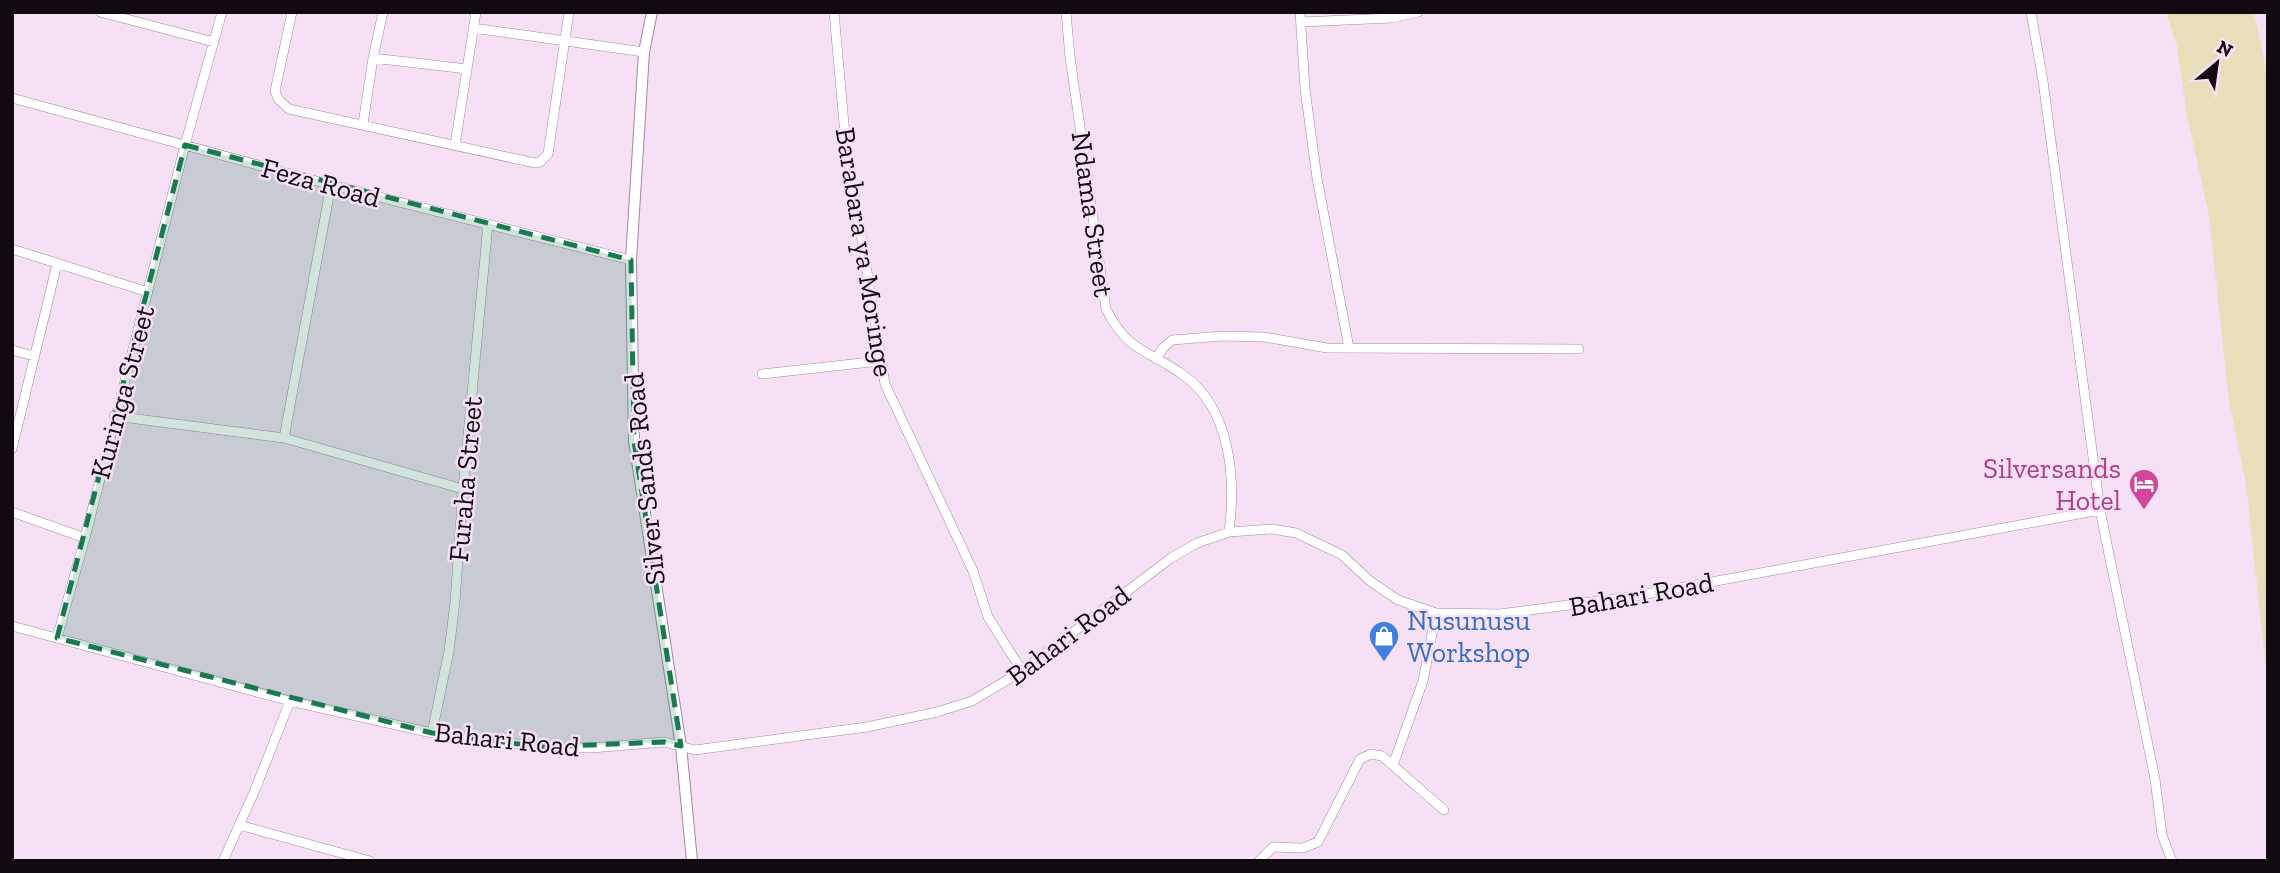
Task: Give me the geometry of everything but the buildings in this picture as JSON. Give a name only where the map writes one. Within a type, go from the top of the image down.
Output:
[{"type":"street","points":[[100,12],[214,42]]},
{"type":"street","name":"Kuringa Street","points":[[57,638],[222,12]]},
{"type":"street","points":[[292,12],[275,91],[278,99],[289,110],[363,124],[529,163],[535,163],[548,154],[569,12]]},
{"type":"street","points":[[363,124],[383,12]]},
{"type":"street","points":[[455,145],[476,12]]},
{"type":"street","name":"Silver Sands Road","points":[[652,12],[644,52],[631,260],[634,441],[681,746],[692,861]]},
{"type":"street","name":"Barabara ya Moringe","points":[[834,12],[845,135],[885,384],[973,571],[988,617],[1022,671]]},
{"type":"street","name":"Ndama Street","points":[[1066,12],[1106,309],[1117,330],[1134,346],[1183,374],[1206,397],[1222,426],[1231,495],[1229,532]]},
{"type":"street","points":[[1349,348],[1317,178],[1305,89],[1300,17],[1391,18],[1418,12]]},
{"type":"street","points":[[2031,12],[2043,81],[2100,510],[2155,779],[2162,835],[2172,861]]},
{"type":"street","points":[[473,28],[644,52]]},
{"type":"street","points":[[373,58],[467,69]]},
{"type":"street","name":"Feza Road","points":[[12,98],[331,185],[631,260]]},
{"type":"street","points":[[284,438],[331,185]]},
{"type":"street","name":"Furaha Street","points":[[432,733],[449,651],[488,223]]},
{"type":"street","points":[[12,248],[148,292]]},
{"type":"street","points":[[12,449],[57,264]]},
{"type":"street","points":[[1156,359],[1167,343],[1184,337],[1264,337],[1327,348],[1579,349]]},
{"type":"street","points":[[12,349],[34,356]]},
{"type":"street","points":[[762,374],[880,361]]},
{"type":"street","points":[[114,415],[284,438],[463,489]]},
{"type":"street","name":"Bahari Road","points":[[12,626],[290,701],[432,733],[541,747],[591,748],[663,741],[695,750],[867,727],[972,701],[1022,671],[1171,558],[1197,543],[1229,532],[1272,529],[1296,533],[1342,555],[1370,581],[1398,600],[1436,613],[1500,614],[1587,604],[2100,510]]},
{"type":"street","points":[[12,512],[85,538]]},
{"type":"street","points":[[1393,765],[1423,681],[1436,613]]},
{"type":"street","points":[[223,861],[290,701]]},
{"type":"street","points":[[1259,861],[1273,847],[1303,848],[1318,842],[1360,759],[1365,755],[1377,754],[1393,765],[1444,810]]},
{"type":"street","points":[[239,825],[370,861]]},
{"type":"highlighted area","points":[[185,145],[631,260],[634,441],[681,746],[664,742],[541,747],[432,733],[57,638]]},
{"type":"sand","points":[[2166,12],[2254,12],[2268,78],[2268,687],[2246,484],[2229,400],[2209,216],[2186,110],[2177,46]]},
{"type":"place","name":"Silversands Hotel","points":[[2144,511]]},
{"type":"place","name":"Nusunusu Workshop","points":[[1384,663]]}]
